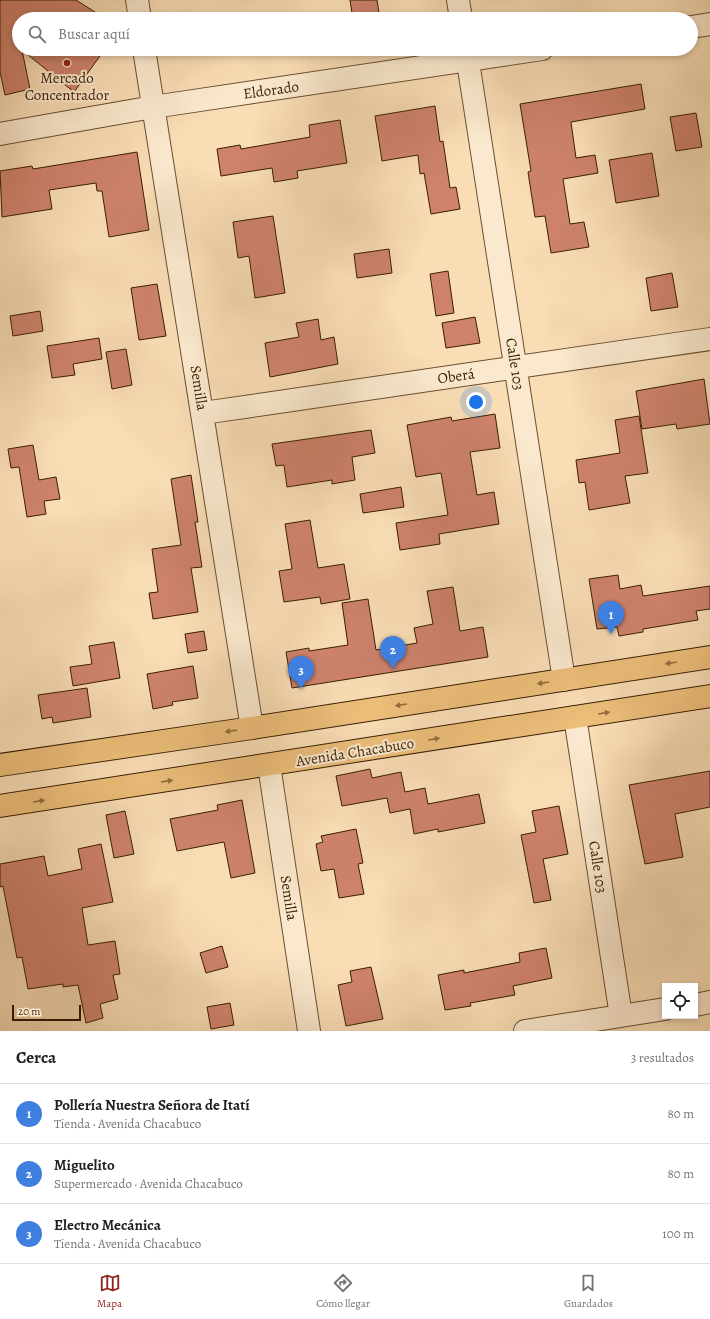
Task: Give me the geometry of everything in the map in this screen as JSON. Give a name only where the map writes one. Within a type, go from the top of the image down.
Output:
[{"type":"main road","points":[[0,765],[252,728],[710,657]]},
{"type":"main road","name":"Avenida Chacabuco","points":[[0,806],[710,696]]},
{"type":"street","points":[[137,0],[139,12]]},
{"type":"street","points":[[458,0],[460,12]]},
{"type":"street","points":[[698,26],[710,24]]},
{"type":"street","name":"Semilla","points":[[145,56],[252,728]]},
{"type":"street","name":"Eldorado","points":[[0,134],[461,56]]},
{"type":"street","name":"Calle 103","points":[[467,56],[564,680]]},
{"type":"street","name":"Oberá","points":[[203,413],[710,339]]},
{"type":"street","name":"Calle 103","points":[[575,717],[621,1016]]},
{"type":"street","name":"Semilla","points":[[269,765],[309,1031]]},
{"type":"street","points":[[698,1004],[710,1002]]},
{"type":"street","points":[[525,1031],[662,1009]]},
{"type":"building","name":"Mercado Concentrador","points":[[0,0],[76,0],[95,12],[12,12],[12,56],[23,56],[30,89],[5,95],[0,72]]},
{"type":"building","points":[[350,0],[377,0],[379,12],[352,12]]},
{"type":"building","name":"Mercado Concentrador","points":[[29,56],[100,56],[74,92]]},
{"type":"building","points":[[641,84],[645,109],[571,122],[576,158],[595,155],[598,173],[563,179],[570,224],[584,222],[589,247],[551,253],[545,216],[535,217],[528,172],[531,171],[520,104]]},
{"type":"building","points":[[435,106],[440,142],[443,141],[450,188],[456,187],[460,209],[431,214],[424,173],[420,174],[418,155],[382,161],[375,116]]},
{"type":"building","points":[[696,113],[702,147],[676,151],[670,117]]},
{"type":"building","points":[[340,120],[347,163],[297,171],[298,178],[274,182],[272,168],[221,176],[217,149],[240,145],[241,149],[310,137],[309,125]]},
{"type":"building","points":[[137,152],[149,230],[109,237],[102,191],[97,191],[96,183],[49,190],[52,209],[2,217],[0,171],[32,166],[33,169]]},
{"type":"building","points":[[652,153],[659,196],[616,203],[609,160]]},
{"type":"building","points":[[273,216],[285,293],[255,298],[249,256],[238,258],[233,222]]},
{"type":"building","points":[[389,249],[392,273],[357,278],[354,254]]},
{"type":"building","points":[[448,271],[454,313],[436,316],[430,274]]},
{"type":"building","points":[[672,273],[678,307],[651,311],[646,278]]},
{"type":"building","points":[[157,284],[166,336],[139,340],[131,288]]},
{"type":"building","points":[[40,311],[43,331],[13,336],[10,316]]},
{"type":"building","points":[[475,317],[480,343],[446,348],[442,323]]},
{"type":"building","points":[[318,319],[321,340],[334,337],[338,364],[270,377],[265,343],[299,337],[296,323]]},
{"type":"building","points":[[99,338],[102,359],[73,364],[75,375],[52,378],[47,346]]},
{"type":"building","points":[[126,349],[132,385],[112,389],[106,352]]},
{"type":"building","points":[[704,379],[710,424],[677,429],[676,424],[642,429],[636,391]]},
{"type":"building","points":[[495,414],[500,448],[470,452],[477,495],[494,492],[499,524],[439,534],[440,544],[400,550],[396,523],[448,515],[441,473],[416,477],[407,425],[451,417],[452,421]]},
{"type":"building","points":[[639,416],[648,473],[625,476],[630,503],[589,510],[585,482],[579,483],[576,460],[620,453],[615,420]]},
{"type":"building","points":[[371,430],[375,453],[352,457],[355,480],[332,484],[332,480],[287,487],[284,465],[276,466],[272,444]]},
{"type":"building","points":[[33,445],[39,480],[56,477],[60,499],[44,501],[46,514],[27,517],[19,467],[11,468],[8,449]]},
{"type":"building","points":[[191,475],[198,522],[195,522],[202,567],[191,568],[198,612],[153,619],[149,593],[158,592],[152,549],[181,545],[171,479]]},
{"type":"building","points":[[401,487],[404,507],[363,513],[360,494]]},
{"type":"building","points":[[310,520],[318,568],[344,564],[350,599],[321,604],[320,597],[284,602],[279,571],[292,569],[285,524]]},
{"type":"building","points":[[618,575],[620,589],[641,585],[643,596],[710,586],[710,609],[696,611],[698,620],[643,629],[643,632],[619,636],[617,627],[597,629],[589,579]]},
{"type":"building","points":[[453,587],[460,631],[483,627],[488,657],[292,688],[286,652],[309,648],[309,651],[348,645],[342,603],[368,599],[376,650],[417,643],[414,628],[433,624],[427,591]]},
{"type":"building","points":[[204,631],[207,650],[188,653],[185,634]]},
{"type":"building","points":[[114,642],[120,678],[73,686],[70,667],[92,664],[89,646]]},
{"type":"building","points":[[193,666],[198,698],[172,702],[173,705],[153,709],[147,674]]},
{"type":"building","points":[[87,688],[91,717],[53,723],[52,717],[42,719],[38,695]]},
{"type":"building","points":[[370,769],[372,778],[401,772],[405,792],[425,788],[428,804],[479,794],[485,823],[438,832],[438,829],[414,834],[410,809],[390,813],[387,798],[342,806],[336,776]]},
{"type":"building","points":[[710,771],[710,807],[675,814],[683,857],[645,864],[629,785]]},
{"type":"building","points":[[242,800],[255,873],[231,878],[224,842],[177,851],[170,819],[218,810],[217,805]]},
{"type":"building","points":[[559,806],[568,854],[543,859],[551,900],[534,903],[521,835],[536,832],[532,811]]},
{"type":"building","points":[[125,811],[134,854],[114,858],[106,815]]},
{"type":"building","points":[[356,829],[363,863],[358,864],[364,894],[339,898],[334,869],[321,871],[316,844],[323,842],[321,836]]},
{"type":"building","points":[[101,844],[113,902],[82,908],[88,945],[115,941],[120,974],[113,975],[118,999],[100,1004],[103,1018],[86,1023],[78,985],[63,987],[63,984],[28,989],[22,957],[17,958],[3,886],[0,887],[0,864],[44,856],[48,876],[82,869],[78,849]]},
{"type":"building","points":[[222,946],[228,967],[206,973],[200,953]]},
{"type":"building","points":[[546,948],[552,978],[513,986],[515,995],[470,1003],[471,1006],[445,1010],[438,975],[464,970],[464,973],[520,962],[519,953]]},
{"type":"building","points":[[371,967],[383,1019],[346,1026],[338,985],[352,982],[350,971]]},
{"type":"building","points":[[230,1003],[234,1025],[211,1029],[207,1007]]},
{"type":"place","name":"Mercado Concentrador","points":[[67,63]]},
{"type":"place","name":"Pollería Nuestra Señora de Itatí","points":[[611,634]]},
{"type":"place","name":"Miguelito","points":[[393,669]]},
{"type":"place","name":"Electro Mecánica","points":[[301,689]]}]
